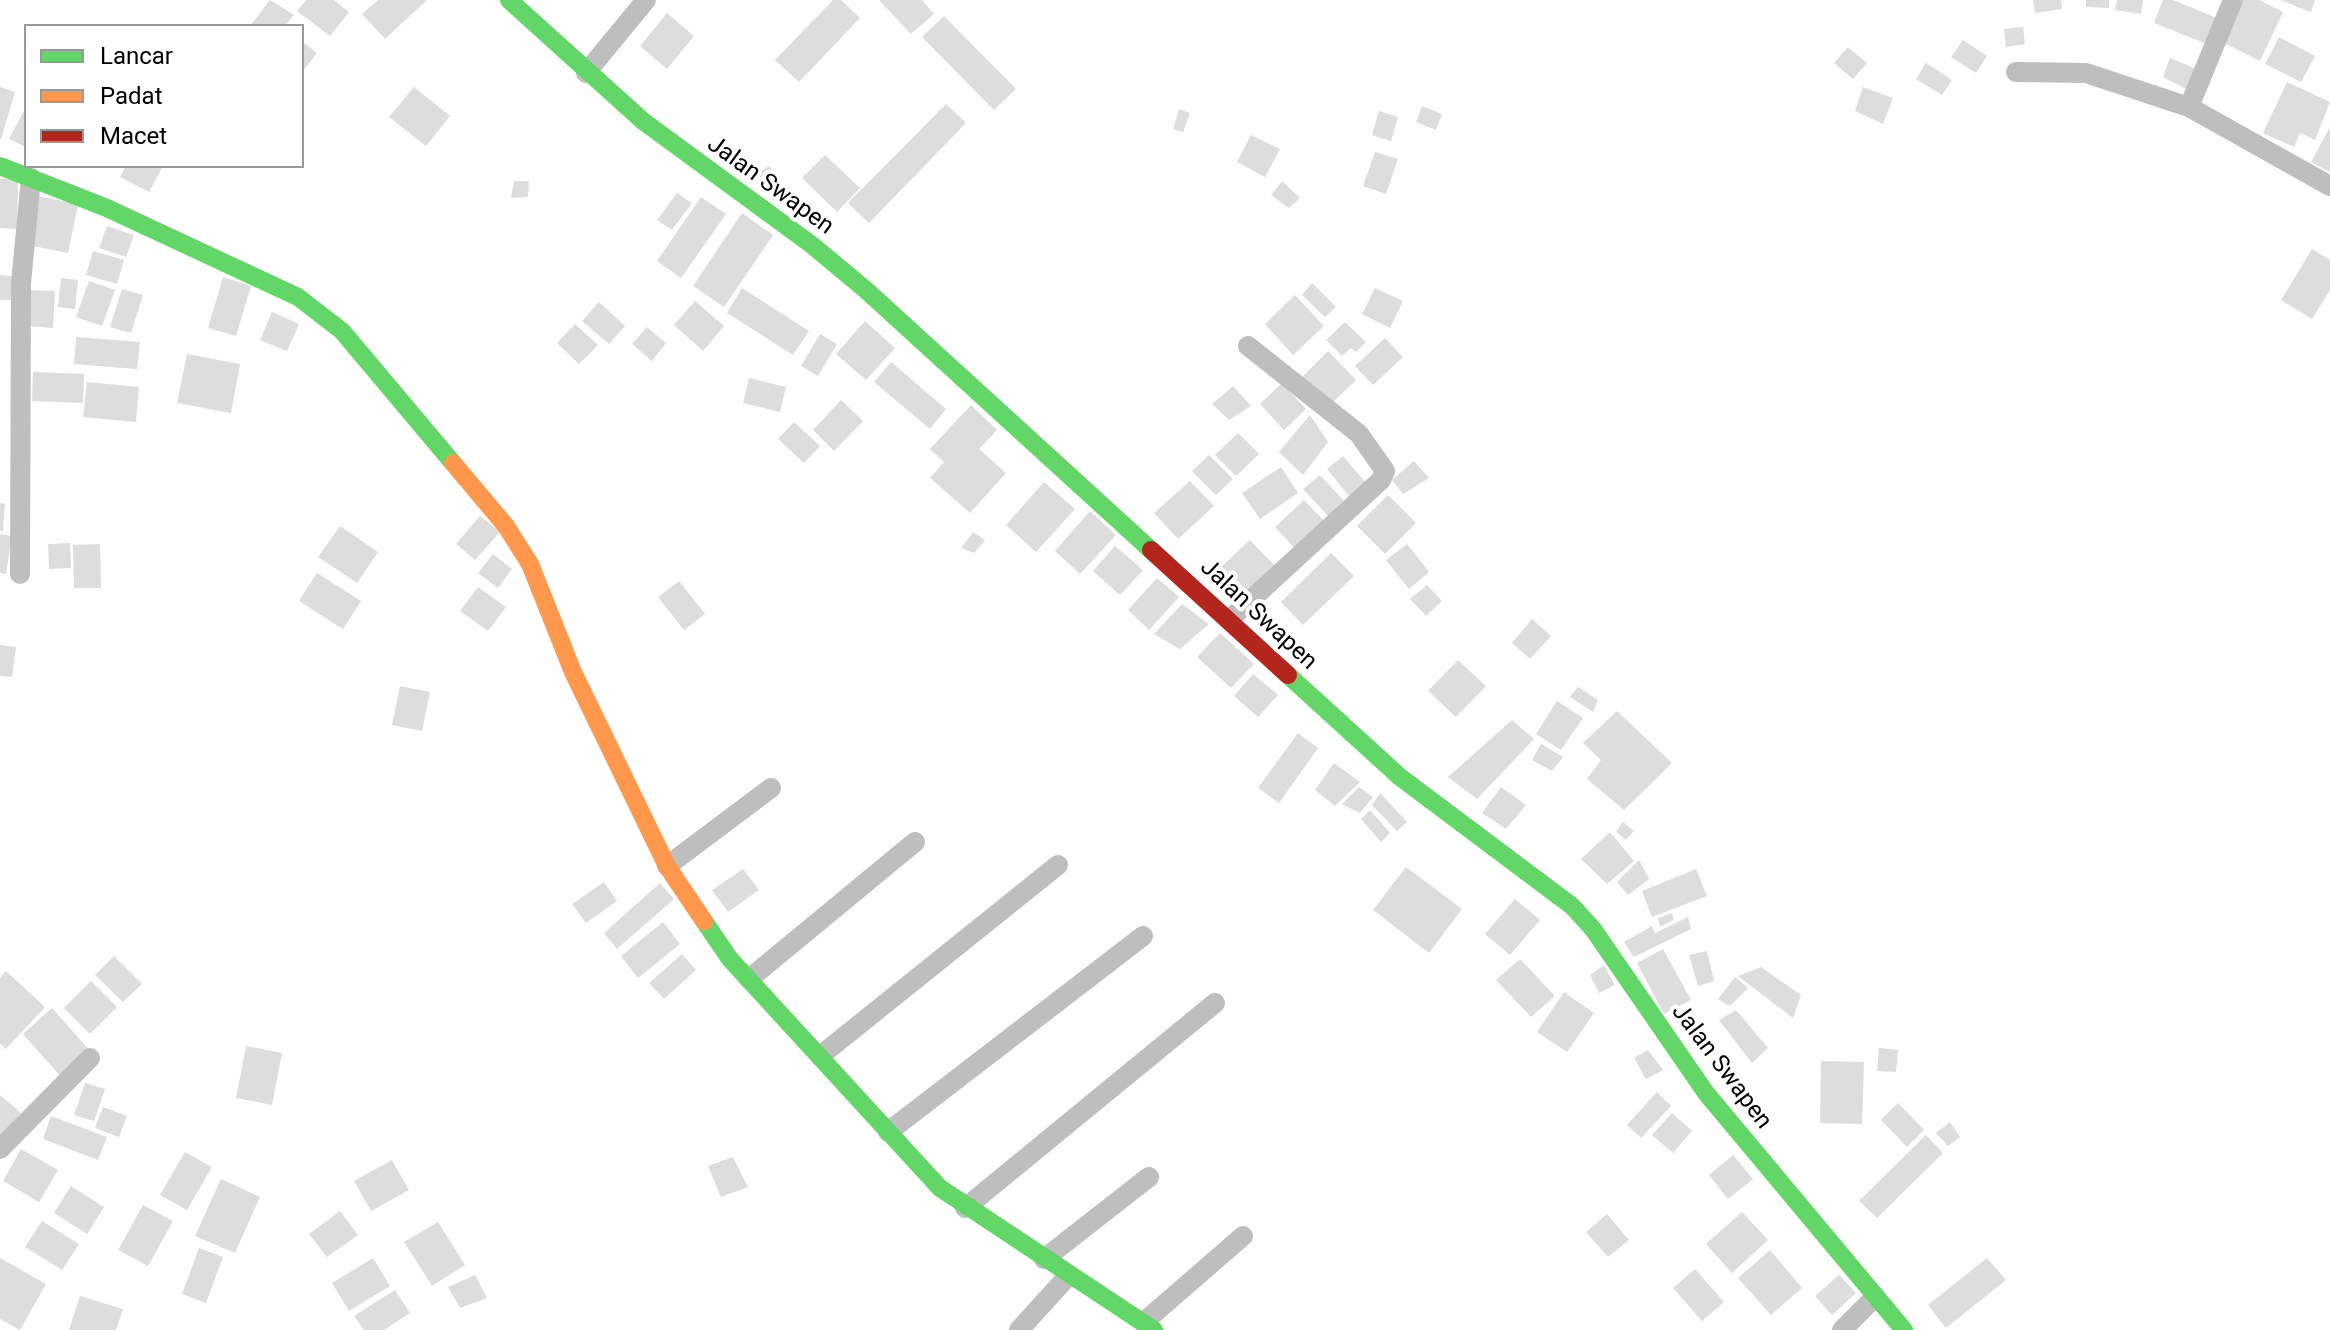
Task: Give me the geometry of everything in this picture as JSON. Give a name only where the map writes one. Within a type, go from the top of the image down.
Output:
[{"type":"main road","name":"Jalan Swapen","points":[[509,0],[586,73],[643,121],[812,245],[866,290],[1400,777],[1583,918],[1706,1093],[1874,1298],[1904,1330]]},
{"type":"main road","points":[[0,166],[107,208],[260,278],[298,297],[342,331],[506,526],[530,564],[573,672],[667,866],[697,915],[749,979],[940,1188],[965,1208],[1149,1326]]},
{"type":"street","points":[[586,73],[646,0]]},
{"type":"street","points":[[2189,107],[2233,0]]},
{"type":"street","points":[[2016,72],[2086,73],[2189,107],[2330,186]]},
{"type":"street","points":[[20,574],[21,283],[31,178]]},
{"type":"street","points":[[1229,620],[1381,480],[1385,471],[1359,434],[1248,346]]},
{"type":"street","points":[[667,866],[771,788]]},
{"type":"street","points":[[749,979],[915,842]]},
{"type":"street","points":[[820,1056],[1058,865]]},
{"type":"street","points":[[888,1132],[1143,936]]},
{"type":"street","points":[[965,1208],[1215,1003]]},
{"type":"street","points":[[0,1149],[90,1058]]},
{"type":"street","points":[[1044,1259],[1149,1177]]},
{"type":"street","points":[[1149,1326],[1243,1236]]},
{"type":"street","points":[[1019,1330],[1069,1275]]},
{"type":"street","points":[[1842,1330],[1874,1298]]},
{"type":"building","points":[[270,0],[294,15],[287,24],[252,24]]},
{"type":"building","points":[[306,0],[334,0],[349,12],[330,36],[297,11]]},
{"type":"building","points":[[378,0],[427,0],[385,39],[362,14]]},
{"type":"building","points":[[833,0],[841,0],[860,18],[799,82],[775,60]]},
{"type":"building","points":[[879,0],[922,0],[934,14],[911,34]]},
{"type":"building","points":[[2033,0],[2061,0],[2062,9],[2035,13]]},
{"type":"building","points":[[2086,0],[2109,0],[2109,8],[2086,7]]},
{"type":"building","points":[[2117,0],[2143,0],[2141,14],[2115,10]]},
{"type":"building","points":[[2163,0],[2173,0],[2217,18],[2207,44],[2154,23]]},
{"type":"building","points":[[2243,0],[2259,0],[2283,12],[2260,61],[2222,42]]},
{"type":"building","points":[[2280,0],[2315,0],[2311,12]]},
{"type":"building","points":[[667,13],[694,36],[667,69],[640,46]]},
{"type":"building","points":[[944,16],[1016,89],[994,110],[922,37]]},
{"type":"building","points":[[2023,27],[2025,44],[2006,47],[2004,29]]},
{"type":"building","points":[[2279,37],[2315,56],[2301,82],[2265,64]]},
{"type":"building","points":[[1963,40],[1987,56],[1976,73],[1951,57]]},
{"type":"building","points":[[304,43],[317,53],[304,69]]},
{"type":"building","points":[[1848,47],[1867,63],[1853,79],[1834,63]]},
{"type":"building","points":[[2170,58],[2199,70],[2190,91],[2163,77]]},
{"type":"building","points":[[1926,63],[1952,80],[1942,95],[1916,79]]},
{"type":"building","points":[[2287,82],[2330,102],[2315,140],[2300,133],[2294,147],[2263,133]]},
{"type":"building","points":[[0,87],[15,92],[1,139],[0,139]]},
{"type":"building","points":[[414,87],[450,116],[426,146],[389,117]]},
{"type":"building","points":[[1863,87],[1893,98],[1883,124],[1855,111]]},
{"type":"building","points":[[946,104],[966,123],[869,223],[848,203]]},
{"type":"building","points":[[1422,106],[1442,114],[1436,130],[1416,122]]},
{"type":"building","points":[[1179,109],[1190,113],[1183,132],[1173,129]]},
{"type":"building","points":[[24,111],[24,146],[9,139]]},
{"type":"building","points":[[1379,111],[1398,117],[1391,141],[1372,135]]},
{"type":"building","points":[[2330,127],[2330,172],[2311,162]]},
{"type":"building","points":[[1251,135],[1280,149],[1265,177],[1237,162]]},
{"type":"building","points":[[1375,152],[1398,159],[1386,194],[1363,186]]},
{"type":"building","points":[[825,155],[860,188],[837,212],[802,178]]},
{"type":"building","points":[[769,166],[779,177],[769,188],[757,174]]},
{"type":"building","points":[[125,168],[162,168],[149,192],[120,177]]},
{"type":"building","points":[[0,179],[18,179],[17,229],[0,228]]},
{"type":"building","points":[[514,181],[529,181],[528,197],[511,198]]},
{"type":"building","points":[[1282,181],[1300,198],[1289,208],[1271,195]]},
{"type":"building","points":[[677,193],[692,203],[672,230],[657,220]]},
{"type":"building","points":[[38,196],[78,204],[68,253],[28,245]]},
{"type":"building","points":[[701,197],[726,214],[681,278],[657,261]]},
{"type":"building","points":[[742,213],[773,235],[724,307],[693,286]]},
{"type":"building","points":[[107,226],[134,235],[126,257],[99,248]]},
{"type":"building","points":[[2312,249],[2330,260],[2330,290],[2312,319],[2281,300]]},
{"type":"building","points":[[93,251],[124,260],[117,284],[86,275]]},
{"type":"building","points":[[0,275],[12,276],[11,300],[0,300]]},
{"type":"building","points":[[223,277],[251,286],[236,336],[208,328]]},
{"type":"building","points":[[61,278],[78,280],[75,309],[58,307]]},
{"type":"building","points":[[89,281],[115,290],[102,326],[76,317]]},
{"type":"building","points":[[1312,283],[1336,307],[1325,317],[1302,295]]},
{"type":"building","points":[[742,288],[809,331],[793,355],[727,313]]},
{"type":"building","points":[[1375,288],[1403,301],[1390,328],[1362,314]]},
{"type":"building","points":[[122,289],[143,295],[131,333],[110,327]]},
{"type":"building","points":[[31,290],[55,291],[53,328],[28,326]]},
{"type":"building","points":[[1295,295],[1324,326],[1293,355],[1265,324]]},
{"type":"building","points":[[695,301],[724,326],[703,351],[674,325]]},
{"type":"building","points":[[599,302],[625,326],[609,344],[582,321]]},
{"type":"building","points":[[272,312],[299,324],[287,351],[260,340]]},
{"type":"building","points":[[865,321],[895,348],[866,380],[836,354]]},
{"type":"building","points":[[1345,322],[1366,342],[1356,352],[1351,348],[1342,356],[1326,340]]},
{"type":"building","points":[[575,324],[598,345],[579,364],[557,343]]},
{"type":"building","points":[[647,327],[666,343],[652,361],[632,344]]},
{"type":"building","points":[[820,334],[837,344],[818,376],[801,366]]},
{"type":"building","points":[[76,337],[140,342],[137,369],[74,364]]},
{"type":"building","points":[[1385,338],[1403,357],[1373,385],[1355,366]]},
{"type":"building","points":[[1328,351],[1356,380],[1330,405],[1302,377]]},
{"type":"building","points":[[187,354],[240,364],[231,413],[177,403]]},
{"type":"building","points":[[891,362],[946,409],[930,429],[874,382]]},
{"type":"building","points":[[33,372],[84,374],[83,403],[32,401]]},
{"type":"building","points":[[749,378],[786,387],[780,412],[743,403]]},
{"type":"building","points":[[87,382],[139,387],[136,422],[83,417]]},
{"type":"building","points":[[1282,383],[1306,409],[1284,430],[1260,404]]},
{"type":"building","points":[[1233,386],[1251,406],[1229,420],[1212,404]]},
{"type":"building","points":[[841,400],[863,421],[834,451],[813,430]]},
{"type":"building","points":[[971,405],[997,430],[979,449],[1006,473],[970,513],[930,478],[944,462],[930,449]]},
{"type":"building","points":[[1310,415],[1328,442],[1303,475],[1279,452]]},
{"type":"building","points":[[794,422],[820,446],[804,463],[778,439]]},
{"type":"building","points":[[1238,433],[1259,454],[1236,476],[1215,455]]},
{"type":"building","points":[[1209,455],[1233,479],[1216,495],[1192,471]]},
{"type":"building","points":[[1343,456],[1366,483],[1349,496],[1327,469]]},
{"type":"building","points":[[1414,461],[1429,478],[1403,494],[1392,480]]},
{"type":"building","points":[[1281,467],[1298,493],[1260,519],[1242,493]]},
{"type":"building","points":[[1320,475],[1344,501],[1328,516],[1303,489]]},
{"type":"building","points":[[1190,481],[1214,506],[1178,539],[1154,513]]},
{"type":"building","points":[[1044,482],[1075,509],[1036,552],[1006,525]]},
{"type":"building","points":[[1388,495],[1416,523],[1385,554],[1357,526]]},
{"type":"building","points":[[1304,500],[1327,524],[1298,552],[1275,527]]},
{"type":"building","points":[[0,503],[5,504],[3,531],[0,531]]},
{"type":"building","points":[[1090,511],[1116,535],[1080,574],[1055,551]]},
{"type":"building","points":[[480,516],[500,532],[475,560],[456,544]]},
{"type":"building","points":[[340,526],[378,552],[357,583],[318,557]]},
{"type":"building","points":[[973,532],[985,540],[974,553],[961,548]]},
{"type":"building","points":[[0,534],[12,536],[6,574],[0,573]]},
{"type":"building","points":[[1250,540],[1274,565],[1245,593],[1220,568]]},
{"type":"building","points":[[70,543],[71,568],[49,569],[48,544]]},
{"type":"building","points":[[100,544],[101,588],[74,588],[73,545]]},
{"type":"building","points":[[1407,544],[1429,572],[1409,589],[1386,560]]},
{"type":"building","points":[[1115,546],[1143,570],[1120,595],[1093,571]]},
{"type":"building","points":[[1331,553],[1354,576],[1303,625],[1281,602]]},
{"type":"building","points":[[493,554],[512,569],[498,588],[478,573]]},
{"type":"building","points":[[317,573],[361,601],[343,629],[299,601]]},
{"type":"building","points":[[1157,578],[1179,597],[1149,630],[1128,610]]},
{"type":"building","points":[[679,581],[705,614],[684,630],[658,597]]},
{"type":"building","points":[[1427,585],[1442,601],[1426,616],[1410,599]]},
{"type":"building","points":[[478,587],[506,607],[488,631],[460,611]]},
{"type":"building","points":[[1182,604],[1209,624],[1180,649],[1154,634]]},
{"type":"building","points":[[1532,619],[1551,636],[1530,659],[1512,643]]},
{"type":"building","points":[[1220,633],[1254,664],[1231,688],[1197,657]]},
{"type":"building","points":[[0,645],[16,647],[12,677],[0,676]]},
{"type":"building","points":[[1458,660],[1486,686],[1456,717],[1428,691]]},
{"type":"building","points":[[1253,674],[1278,695],[1258,717],[1234,696]]},
{"type":"building","points":[[400,686],[430,692],[422,731],[392,725]]},
{"type":"building","points":[[1578,687],[1598,700],[1593,712],[1570,697]]},
{"type":"building","points":[[1557,701],[1583,718],[1561,750],[1536,734]]},
{"type":"building","points":[[1617,711],[1672,763],[1624,810],[1587,779],[1601,760],[1583,743]]},
{"type":"building","points":[[1512,720],[1534,739],[1477,799],[1448,777]]},
{"type":"building","points":[[1298,733],[1318,748],[1279,803],[1258,788]]},
{"type":"building","points":[[1541,744],[1563,757],[1552,771],[1532,760]]},
{"type":"building","points":[[1334,763],[1360,782],[1335,806],[1315,790]]},
{"type":"building","points":[[1359,787],[1373,797],[1360,813],[1342,804]]},
{"type":"building","points":[[1501,787],[1526,805],[1506,829],[1482,813]]},
{"type":"building","points":[[1380,793],[1407,822],[1397,831],[1372,805]]},
{"type":"building","points":[[1370,810],[1390,833],[1381,842],[1361,819]]},
{"type":"building","points":[[1623,822],[1634,831],[1626,840],[1616,832]]},
{"type":"building","points":[[1610,832],[1634,861],[1607,884],[1581,859]]},
{"type":"building","points":[[1639,860],[1649,879],[1628,895],[1617,882]]},
{"type":"building","points":[[1406,867],[1462,909],[1429,953],[1373,910]]},
{"type":"building","points":[[743,869],[759,890],[728,912],[712,890]]},
{"type":"building","points":[[1696,869],[1707,896],[1652,917],[1642,891]]},
{"type":"building","points":[[604,882],[617,901],[586,923],[572,904]]},
{"type":"building","points":[[660,883],[674,899],[617,949],[604,933]]},
{"type":"building","points":[[1515,899],[1540,920],[1510,955],[1485,934]]},
{"type":"building","points":[[1672,913],[1674,920],[1660,927],[1658,918]]},
{"type":"building","points":[[1688,917],[1691,929],[1634,957],[1624,942],[1652,926],[1655,933]]},
{"type":"building","points":[[663,922],[680,944],[638,978],[621,956]]},
{"type":"building","points":[[1663,949],[1691,1000],[1664,1014],[1637,963]]},
{"type":"building","points":[[1707,951],[1714,981],[1698,986],[1689,955]]},
{"type":"building","points":[[682,954],[696,970],[664,999],[649,983]]},
{"type":"building","points":[[114,956],[142,984],[123,1002],[95,975]]},
{"type":"building","points":[[1520,959],[1555,996],[1531,1017],[1496,980]]},
{"type":"building","points":[[1604,965],[1615,985],[1599,993],[1590,975]]},
{"type":"building","points":[[1761,967],[1801,995],[1793,1018],[1738,976]]},
{"type":"building","points":[[6,971],[45,1007],[6,1049],[0,1043],[0,978]]},
{"type":"building","points":[[1735,977],[1748,988],[1730,1006],[1718,999]]},
{"type":"building","points":[[91,981],[117,1007],[90,1034],[64,1008]]},
{"type":"building","points":[[1564,992],[1594,1013],[1567,1052],[1537,1032]]},
{"type":"building","points":[[52,1008],[91,1052],[62,1078],[23,1034]]},
{"type":"building","points":[[1736,1010],[1768,1048],[1752,1063],[1719,1020]]},
{"type":"building","points":[[246,1046],[282,1053],[272,1105],[236,1098]]},
{"type":"building","points":[[1879,1048],[1898,1050],[1896,1072],[1877,1071]]},
{"type":"building","points":[[1648,1050],[1663,1070],[1646,1079],[1634,1058]]},
{"type":"building","points":[[1821,1061],[1864,1062],[1862,1124],[1820,1123]]},
{"type":"building","points":[[85,1083],[105,1089],[94,1121],[74,1115]]},
{"type":"building","points":[[1657,1092],[1671,1106],[1641,1138],[1627,1125]]},
{"type":"building","points":[[0,1095],[21,1113],[0,1138]]},
{"type":"building","points":[[1898,1103],[1924,1130],[1907,1147],[1881,1120]]},
{"type":"building","points":[[103,1107],[127,1116],[119,1137],[95,1128]]},
{"type":"building","points":[[1672,1113],[1692,1131],[1673,1153],[1652,1135]]},
{"type":"building","points":[[51,1116],[107,1137],[98,1160],[43,1139]]},
{"type":"building","points":[[1950,1122],[1960,1137],[1948,1146],[1936,1133]]},
{"type":"building","points":[[1926,1135],[1943,1153],[1877,1218],[1859,1201]]},
{"type":"building","points":[[21,1149],[58,1170],[39,1202],[3,1181]]},
{"type":"building","points":[[185,1152],[212,1167],[187,1210],[160,1195]]},
{"type":"building","points":[[1733,1155],[1753,1179],[1728,1199],[1709,1175]]},
{"type":"building","points":[[733,1157],[748,1187],[721,1197],[708,1166]]},
{"type":"building","points":[[392,1160],[409,1190],[371,1211],[354,1181]]},
{"type":"building","points":[[221,1179],[260,1197],[235,1253],[195,1236]]},
{"type":"building","points":[[71,1186],[104,1207],[87,1234],[54,1213]]},
{"type":"building","points":[[143,1205],[173,1221],[148,1266],[118,1250]]},
{"type":"building","points":[[340,1211],[358,1235],[327,1257],[309,1234]]},
{"type":"building","points":[[1742,1212],[1768,1240],[1732,1273],[1706,1244]]},
{"type":"building","points":[[1607,1214],[1629,1240],[1608,1257],[1586,1232]]},
{"type":"building","points":[[42,1221],[79,1244],[62,1270],[25,1247]]},
{"type":"building","points":[[438,1222],[465,1265],[432,1286],[404,1242]]},
{"type":"building","points":[[199,1248],[223,1257],[206,1303],[182,1294]]},
{"type":"building","points":[[1770,1250],[1802,1288],[1771,1315],[1738,1278]]},
{"type":"building","points":[[0,1258],[46,1284],[20,1330],[0,1319]]},
{"type":"building","points":[[373,1258],[390,1286],[349,1311],[332,1283]]},
{"type":"building","points":[[1987,1258],[2006,1280],[1946,1328],[1928,1305]]},
{"type":"building","points":[[1695,1269],[1724,1302],[1702,1321],[1673,1288]]},
{"type":"building","points":[[475,1275],[487,1298],[460,1308],[448,1287]]},
{"type":"building","points":[[1839,1275],[1856,1293],[1832,1315],[1815,1296]]},
{"type":"building","points":[[395,1290],[410,1313],[384,1330],[364,1330],[354,1316]]},
{"type":"building","points":[[80,1296],[123,1309],[116,1330],[69,1330]]},
{"type":"traffic: fast","points":[[509,0],[643,121],[812,245],[866,290],[1151,550]]},
{"type":"traffic: fast","points":[[0,166],[107,208],[298,297],[342,331],[453,463]]},
{"type":"traffic: fast","points":[[1288,675],[1400,777],[1572,906],[1593,929],[1706,1093],[1904,1330]]},
{"type":"traffic: fast","points":[[704,921],[730,959],[940,1188],[1154,1330]]},
{"type":"traffic: slow","points":[[453,463],[506,526],[530,564],[573,672],[667,866],[704,921]]},
{"type":"traffic: jam","points":[[1151,550],[1288,675]]}]
